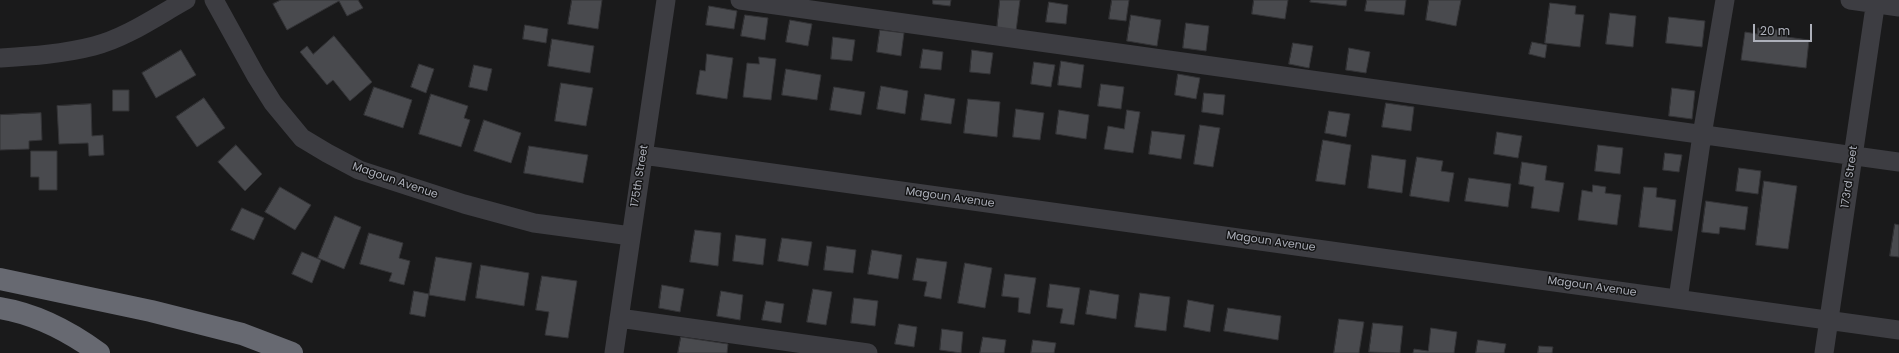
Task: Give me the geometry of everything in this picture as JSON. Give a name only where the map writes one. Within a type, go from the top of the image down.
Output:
[{"type":"highway","points":[[0,279],[158,313],[242,334],[292,353]]},
{"type":"highway","points":[[0,308],[32,315],[84,342],[99,353]]},
{"type":"street","points":[[0,58],[42,56],[95,46],[128,32],[186,0]]},
{"type":"street","name":"Magoun Avenue","points":[[214,0],[256,76],[273,103],[302,138],[327,153],[359,170],[464,204],[534,223],[631,236]]},
{"type":"street","name":"175th Street","points":[[614,353],[666,0]]},
{"type":"street","points":[[740,0],[1899,162]]},
{"type":"street","points":[[1678,299],[1702,135],[1725,0]]},
{"type":"street","points":[[1850,0],[1875,2],[1899,7]]},
{"type":"street","name":"173rd Street","points":[[1824,353],[1875,2]]},
{"type":"street","name":"Magoun Avenue","points":[[644,155],[1899,330]]},
{"type":"street","points":[[619,318],[868,353]]},
{"type":"building","points":[[281,0],[358,0],[363,8],[347,16],[339,1],[287,30],[273,4]]},
{"type":"building","points":[[572,0],[602,0],[598,29],[568,24]]},
{"type":"building","points":[[933,0],[951,0],[950,6],[933,4]]},
{"type":"building","points":[[1000,0],[1020,0],[1016,31],[997,29]]},
{"type":"building","points":[[1112,0],[1129,0],[1126,21],[1109,19]]},
{"type":"building","points":[[1254,0],[1288,0],[1285,19],[1252,14]]},
{"type":"building","points":[[1311,0],[1347,0],[1346,6],[1310,2]]},
{"type":"building","points":[[1367,0],[1406,0],[1404,15],[1365,11]]},
{"type":"building","points":[[1429,0],[1461,0],[1456,26],[1426,20]]},
{"type":"building","points":[[1049,2],[1068,5],[1066,24],[1046,22]]},
{"type":"building","points":[[1550,3],[1576,6],[1575,14],[1584,15],[1580,47],[1545,43]]},
{"type":"building","points":[[709,6],[737,11],[734,29],[706,25]]},
{"type":"building","points":[[1610,13],[1636,16],[1633,47],[1606,44]]},
{"type":"building","points":[[745,15],[768,18],[765,40],[741,36]]},
{"type":"building","points":[[1131,15],[1161,20],[1157,46],[1127,41]]},
{"type":"building","points":[[1669,17],[1705,21],[1702,47],[1666,43]]},
{"type":"building","points":[[790,20],[812,24],[808,46],[786,42]]},
{"type":"building","points":[[1186,23],[1209,26],[1206,51],[1183,48]]},
{"type":"building","points":[[525,25],[548,29],[546,43],[523,39]]},
{"type":"building","points":[[1758,28],[1787,31],[1787,37],[1809,40],[1806,68],[1741,60],[1745,32],[1757,34]]},
{"type":"building","points":[[880,30],[904,33],[901,56],[877,52]]},
{"type":"building","points":[[334,36],[372,82],[350,101],[333,80],[327,85],[300,52],[307,46],[313,54]]},
{"type":"building","points":[[833,37],[855,40],[852,61],[831,59]]},
{"type":"building","points":[[552,39],[594,46],[590,73],[548,66]]},
{"type":"building","points":[[1532,42],[1547,45],[1545,58],[1529,54]]},
{"type":"building","points":[[1293,43],[1313,46],[1309,68],[1289,64]]},
{"type":"building","points":[[1349,48],[1370,52],[1366,73],[1346,70]]},
{"type":"building","points":[[923,49],[943,52],[941,70],[920,68]]},
{"type":"building","points":[[181,50],[196,75],[156,98],[142,73]]},
{"type":"building","points":[[972,50],[993,53],[990,74],[970,72]]},
{"type":"building","points":[[707,54],[733,58],[727,99],[696,94],[700,70],[705,71]]},
{"type":"building","points":[[759,57],[776,59],[771,100],[743,97],[747,63],[759,64]]},
{"type":"building","points":[[1061,61],[1084,65],[1081,88],[1058,85]]},
{"type":"building","points":[[1034,62],[1055,65],[1051,87],[1031,84]]},
{"type":"building","points":[[419,64],[434,69],[426,93],[411,87]]},
{"type":"building","points":[[474,65],[492,69],[487,91],[469,87]]},
{"type":"building","points":[[786,69],[821,75],[817,100],[782,95]]},
{"type":"building","points":[[1178,74],[1200,78],[1196,99],[1175,95]]},
{"type":"building","points":[[561,83],[593,88],[586,126],[555,121]]},
{"type":"building","points":[[1101,84],[1124,87],[1121,109],[1098,106]]},
{"type":"building","points":[[881,86],[908,91],[905,114],[877,109]]},
{"type":"building","points":[[374,87],[412,100],[403,128],[364,115]]},
{"type":"building","points":[[834,87],[865,92],[861,115],[830,110]]},
{"type":"building","points":[[1672,88],[1695,91],[1692,119],[1669,116]]},
{"type":"building","points":[[113,90],[129,90],[129,111],[113,111]]},
{"type":"building","points":[[1204,93],[1225,95],[1223,115],[1202,112]]},
{"type":"building","points":[[431,94],[468,106],[464,118],[470,120],[461,147],[419,134]]},
{"type":"building","points":[[925,94],[955,99],[951,124],[921,120]]},
{"type":"building","points":[[204,98],[225,128],[197,147],[176,117]]},
{"type":"building","points":[[968,99],[1000,102],[997,137],[964,133]]},
{"type":"building","points":[[1386,103],[1414,107],[1411,131],[1382,127]]},
{"type":"building","points":[[91,104],[92,136],[103,135],[104,155],[89,156],[88,143],[59,144],[57,106]]},
{"type":"building","points":[[1016,109],[1044,113],[1040,140],[1013,137]]},
{"type":"building","points":[[1059,110],[1089,115],[1086,139],[1056,134]]},
{"type":"building","points":[[1127,110],[1140,112],[1133,153],[1104,149],[1108,126],[1124,129]]},
{"type":"building","points":[[1329,111],[1350,114],[1346,137],[1325,133]]},
{"type":"building","points":[[41,113],[42,140],[29,141],[29,149],[0,150],[0,115]]},
{"type":"building","points":[[484,120],[521,133],[511,163],[474,151]]},
{"type":"building","points":[[1200,125],[1220,128],[1213,167],[1194,164]]},
{"type":"building","points":[[1152,131],[1185,135],[1181,159],[1149,154]]},
{"type":"building","points":[[1497,132],[1522,136],[1518,158],[1494,154]]},
{"type":"building","points":[[1323,140],[1351,145],[1345,185],[1316,181]]},
{"type":"building","points":[[236,145],[262,174],[245,191],[218,162]]},
{"type":"building","points":[[1598,145],[1623,148],[1620,174],[1595,171]]},
{"type":"building","points":[[529,146],[588,155],[583,183],[524,173]]},
{"type":"building","points":[[31,151],[57,151],[57,190],[39,190],[39,177],[31,177]]},
{"type":"building","points":[[1665,153],[1682,155],[1679,172],[1663,170]]},
{"type":"building","points":[[1372,155],[1406,160],[1402,193],[1368,188]]},
{"type":"building","points":[[1417,157],[1443,161],[1441,171],[1454,173],[1449,202],[1410,196]]},
{"type":"building","points":[[1522,162],[1547,166],[1545,180],[1564,183],[1559,212],[1531,208],[1534,187],[1519,184]]},
{"type":"building","points":[[1739,168],[1761,171],[1758,194],[1736,191]]},
{"type":"building","points":[[1469,178],[1511,184],[1508,207],[1465,201]]},
{"type":"building","points":[[1764,181],[1797,186],[1788,249],[1756,245]]},
{"type":"building","points":[[1593,185],[1606,187],[1605,193],[1621,195],[1617,225],[1578,220],[1582,190],[1592,192]]},
{"type":"building","points":[[280,187],[311,205],[295,230],[265,212]]},
{"type":"building","points":[[1644,187],[1657,188],[1656,197],[1676,200],[1672,231],[1639,227]]},
{"type":"building","points":[[1706,201],[1748,207],[1745,230],[1720,227],[1719,234],[1702,232]]},
{"type":"building","points":[[242,208],[264,218],[254,240],[231,230]]},
{"type":"building","points":[[335,216],[361,227],[344,269],[318,258]]},
{"type":"building","points":[[1895,224],[1899,225],[1899,257],[1890,256]]},
{"type":"building","points":[[695,230],[721,233],[718,266],[690,262]]},
{"type":"building","points":[[369,233],[403,243],[399,258],[410,261],[404,285],[389,281],[392,273],[360,264]]},
{"type":"building","points":[[736,235],[766,239],[763,265],[733,261]]},
{"type":"building","points":[[782,238],[812,242],[808,266],[778,261]]},
{"type":"building","points":[[827,246],[856,250],[853,273],[824,270]]},
{"type":"building","points":[[872,250],[902,255],[898,279],[868,274]]},
{"type":"building","points":[[302,252],[321,260],[312,283],[292,274]]},
{"type":"building","points":[[436,257],[472,263],[465,301],[429,295]]},
{"type":"building","points":[[917,258],[947,262],[941,299],[924,296],[927,282],[913,280]]},
{"type":"building","points":[[965,263],[992,268],[985,308],[958,303]]},
{"type":"building","points":[[481,265],[529,273],[524,306],[476,298]]},
{"type":"building","points":[[1005,274],[1036,278],[1030,314],[1018,312],[1019,298],[1002,296]]},
{"type":"building","points":[[542,276],[577,281],[568,338],[545,335],[549,312],[536,310]]},
{"type":"building","points":[[1050,284],[1080,288],[1074,325],[1060,323],[1063,309],[1047,307]]},
{"type":"building","points":[[662,285],[684,289],[680,312],[659,308]]},
{"type":"building","points":[[813,289],[832,292],[826,325],[807,322]]},
{"type":"building","points":[[1090,290],[1119,295],[1116,319],[1086,314]]},
{"type":"building","points":[[414,291],[429,294],[425,317],[410,314]]},
{"type":"building","points":[[721,291],[743,295],[740,320],[717,316]]},
{"type":"building","points":[[1140,293],[1170,297],[1166,331],[1135,327]]},
{"type":"building","points":[[854,298],[878,301],[875,326],[851,323]]},
{"type":"building","points":[[1188,300],[1214,305],[1210,332],[1184,327]]},
{"type":"building","points":[[766,301],[784,304],[781,323],[762,320]]},
{"type":"building","points":[[1228,308],[1281,316],[1278,340],[1224,331]]},
{"type":"building","points":[[1339,319],[1364,322],[1359,353],[1334,353]]},
{"type":"building","points":[[1373,323],[1403,326],[1400,353],[1369,352]]},
{"type":"building","points":[[899,324],[917,327],[914,347],[895,344]]},
{"type":"building","points":[[1431,328],[1457,332],[1454,353],[1413,353],[1414,349],[1428,351]]},
{"type":"building","points":[[942,329],[963,332],[961,353],[940,350]]},
{"type":"building","points":[[681,337],[728,344],[727,353],[678,353]]},
{"type":"building","points":[[983,337],[1006,340],[1004,353],[980,353]]},
{"type":"building","points":[[1033,340],[1056,343],[1054,353],[1031,353]]},
{"type":"building","points":[[1478,340],[1506,344],[1504,353],[1476,353]]},
{"type":"building","points":[[1539,346],[1553,347],[1552,353],[1538,353]]}]
